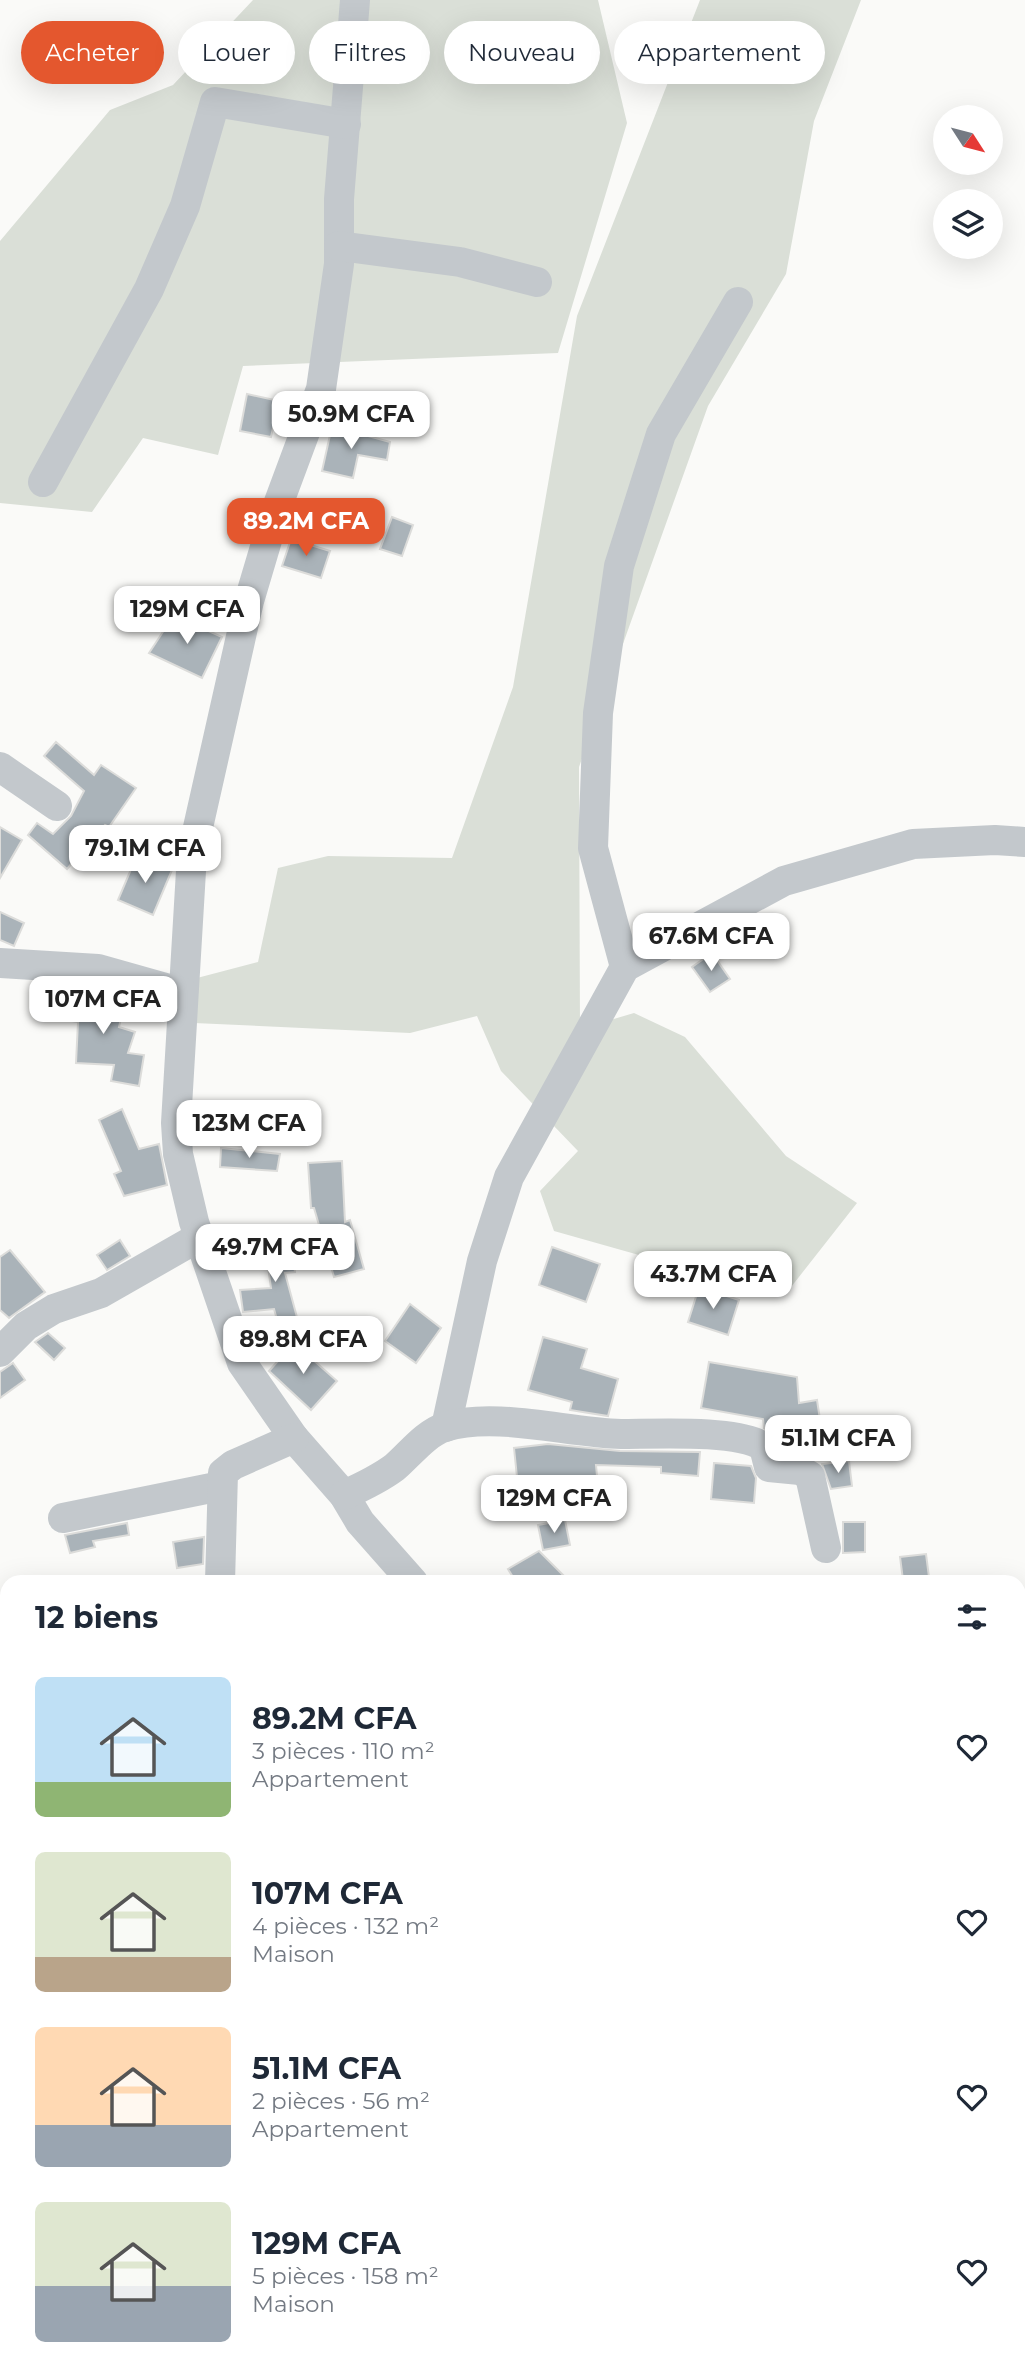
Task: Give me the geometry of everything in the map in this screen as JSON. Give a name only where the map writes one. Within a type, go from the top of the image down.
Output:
[{"type":"street","points":[[355,0],[349,40],[346,124],[339,199],[337,283],[330,310],[321,389],[276,510],[249,601],[192,854],[177,1133],[185,1186],[199,1237],[242,1363],[293,1438],[344,1495],[360,1522],[407,1575]]},
{"type":"street","points":[[43,482],[149,289],[185,206],[215,102],[346,124]]},
{"type":"street","points":[[339,246],[460,261],[537,282]]},
{"type":"street","points":[[625,967],[593,848],[598,713],[619,566],[661,434],[738,302]]},
{"type":"street","points":[[0,767],[57,806]]},
{"type":"street","points":[[446,1427],[482,1261],[509,1177],[625,967],[784,881],[914,844],[995,840],[1025,842]]},
{"type":"street","points":[[0,963],[97,969],[183,993]]},
{"type":"street","points":[[0,1352],[26,1326],[54,1309],[101,1293],[199,1237]]},
{"type":"street","points":[[344,1495],[379,1478],[446,1427],[460,1423],[514,1423],[758,1443],[764,1447],[769,1467],[800,1470],[810,1476],[826,1548]]},
{"type":"street","points":[[220,1575],[223,1474],[233,1465],[293,1438]]},
{"type":"street","points":[[63,1518],[221,1486]]},
{"type":"shaded area","points":[[253,0],[598,0],[614,68],[614,84],[618,84],[627,123],[558,353],[243,366],[218,455],[143,438],[92,512],[0,503],[0,241],[110,110],[173,85],[178,80],[178,84],[295,84],[295,21],[233,21]]},
{"type":"shaded area","points":[[700,0],[861,0],[814,121],[786,274],[708,406],[579,767],[580,1029],[634,1013],[685,1037],[786,1156],[857,1203],[784,1296],[554,1231],[540,1191],[578,1151],[501,1071],[477,1016],[410,1033],[194,1023],[197,978],[258,962],[278,868],[328,856],[452,858],[513,687],[577,316],[667,84],[825,84],[825,21],[692,21]]},
{"type":"building","points":[[247,394],[279,401],[271,437],[240,431]]},
{"type":"building","points":[[332,426],[390,442],[387,460],[358,455],[353,478],[322,471]]},
{"type":"building","points":[[392,517],[413,525],[402,556],[380,549]]},
{"type":"building","points":[[291,539],[330,551],[321,578],[282,566]]},
{"type":"building","points":[[174,615],[190,625],[191,623],[222,637],[202,678],[149,653]]},
{"type":"building","points":[[56,742],[94,775],[101,765],[136,788],[109,827],[105,825],[67,869],[28,835],[37,823],[53,834],[71,816],[84,791],[44,756]]},
{"type":"building","points":[[0,827],[22,840],[0,878]]},
{"type":"building","points":[[137,855],[172,870],[153,915],[118,900]]},
{"type":"building","points":[[0,912],[24,923],[14,946],[0,940]]},
{"type":"building","points":[[712,953],[730,979],[710,992],[692,967]]},
{"type":"building","points":[[64,992],[125,1002],[119,1027],[135,1032],[128,1053],[144,1055],[139,1086],[111,1081],[114,1065],[76,1063],[78,1022],[60,1019]]},
{"type":"building","points":[[122,1109],[139,1149],[159,1144],[167,1185],[124,1196],[114,1174],[121,1171],[99,1120]]},
{"type":"building","points":[[221,1148],[280,1154],[277,1171],[220,1167]]},
{"type":"building","points":[[342,1161],[345,1222],[350,1220],[364,1269],[334,1277],[314,1208],[311,1208],[308,1163]]},
{"type":"building","points":[[290,1236],[295,1272],[285,1273],[298,1321],[279,1327],[274,1309],[243,1312],[240,1290],[271,1288],[264,1239]]},
{"type":"building","points":[[120,1240],[130,1256],[107,1270],[97,1255]]},
{"type":"building","points":[[552,1247],[600,1264],[586,1302],[539,1285]]},
{"type":"building","points":[[10,1250],[45,1292],[9,1318],[0,1310],[0,1257]]},
{"type":"building","points":[[699,1287],[739,1300],[728,1335],[688,1322]]},
{"type":"building","points":[[410,1304],[441,1328],[416,1363],[385,1341]]},
{"type":"building","points":[[48,1333],[65,1348],[54,1360],[35,1342]]},
{"type":"building","points":[[543,1337],[587,1349],[581,1368],[618,1379],[608,1416],[570,1410],[572,1402],[528,1390]]},
{"type":"building","points":[[294,1343],[337,1381],[311,1410],[269,1371]]},
{"type":"building","points":[[709,1362],[797,1377],[799,1403],[817,1400],[823,1439],[782,1446],[777,1435],[764,1428],[763,1419],[701,1408]]},
{"type":"building","points":[[13,1363],[25,1380],[0,1398],[0,1372]]},
{"type":"building","points":[[548,1444],[620,1451],[700,1452],[698,1476],[661,1473],[661,1467],[596,1465],[598,1487],[593,1487],[599,1512],[554,1522],[546,1484],[518,1487],[514,1448]]},
{"type":"building","points":[[849,1461],[852,1486],[831,1489],[822,1464]]},
{"type":"building","points":[[714,1463],[751,1466],[756,1478],[754,1503],[711,1499]]},
{"type":"building","points":[[565,1520],[570,1545],[543,1550],[538,1525]]},
{"type":"building","points":[[843,1522],[865,1522],[865,1552],[843,1553]]},
{"type":"building","points":[[127,1523],[129,1535],[93,1541],[95,1547],[70,1553],[65,1535]]},
{"type":"building","points":[[204,1537],[203,1564],[177,1568],[173,1542]]},
{"type":"building","points":[[539,1551],[563,1575],[512,1575],[508,1569]]},
{"type":"building","points":[[926,1554],[929,1575],[902,1575],[900,1557]]}]
